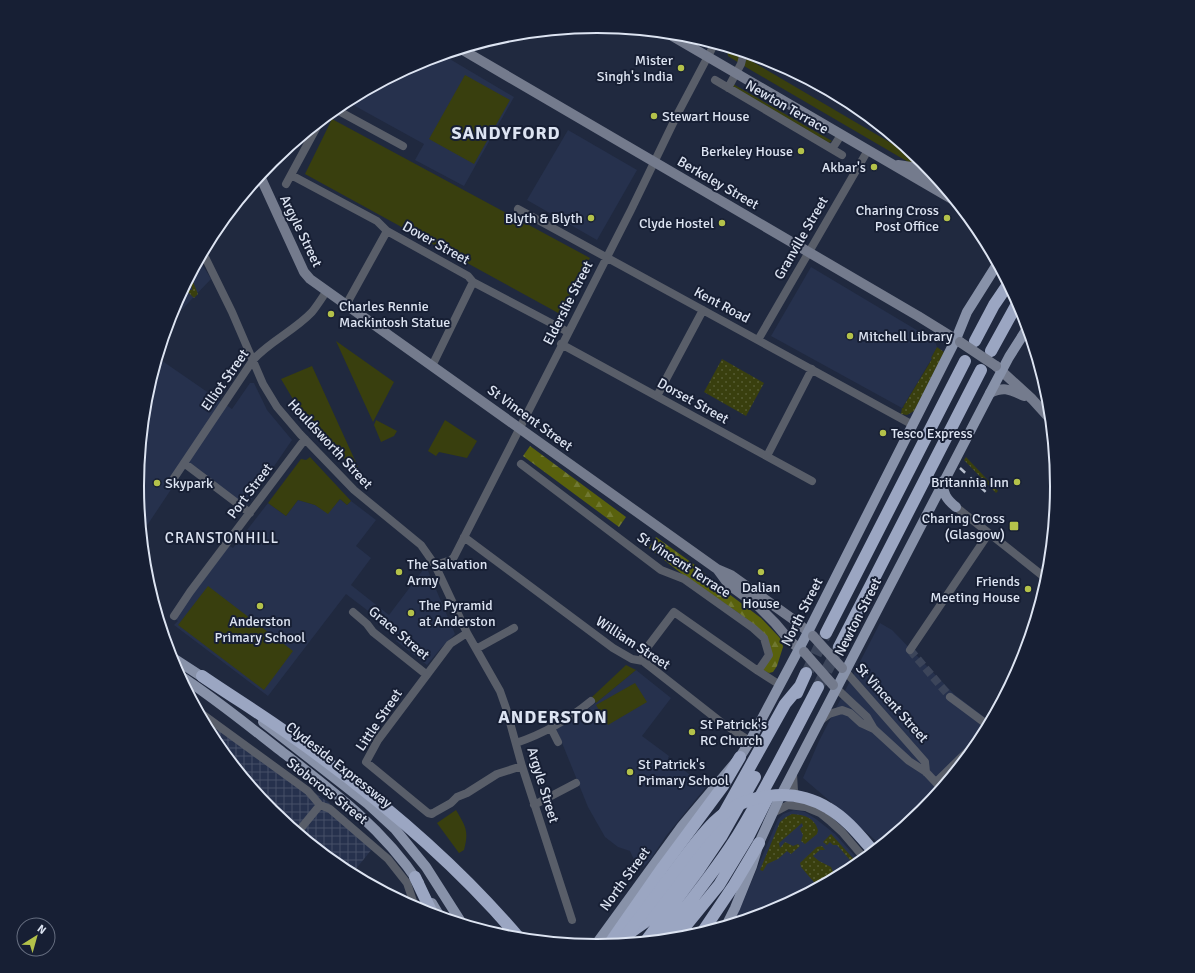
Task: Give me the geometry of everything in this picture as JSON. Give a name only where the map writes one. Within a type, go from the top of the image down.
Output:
[{"type":"highway","points":[[975,340],[994,305],[1005,289]]},
{"type":"highway","points":[[991,351],[1014,309]]},
{"type":"highway","points":[[826,633],[965,361]]},
{"type":"highway","points":[[838,647],[981,370]]},
{"type":"highway","points":[[649,937],[721,837],[765,757],[806,673]]},
{"type":"highway","points":[[202,676],[290,734],[369,793],[448,863],[513,932]]},
{"type":"highway","points":[[621,939],[645,922],[682,876],[718,824],[785,704],[800,686]]},
{"type":"highway","points":[[665,935],[705,882],[737,836],[770,778],[818,687]]},
{"type":"highway","points":[[613,939],[663,867],[723,786],[740,757]]},
{"type":"highway","points":[[681,932],[719,884],[747,839],[768,798],[770,778]]},
{"type":"highway","points":[[623,939],[697,841],[714,822],[738,805],[765,796],[784,794],[808,799],[828,808],[854,829],[871,848]]},
{"type":"highway","points":[[627,939],[697,841]]},
{"type":"highway","points":[[705,927],[734,886],[759,843]]},
{"type":"highway","points":[[415,877],[429,907]]},
{"type":"main road","name":"North Street","points":[[599,940],[682,826],[740,757],[750,741],[780,685],[802,651],[913,424],[958,340],[967,312],[995,268]]},
{"type":"main road","name":"Newton Street","points":[[729,921],[752,866],[759,843],[792,774],[821,720],[835,687],[990,393],[999,369],[1009,357],[1024,333]]},
{"type":"main road","points":[[944,481],[943,490],[946,497],[956,507]]},
{"type":"main road","points":[[928,510],[940,504],[956,507]]},
{"type":"main road","name":"Clydeside Expressway","points":[[180,662],[202,676],[345,786],[385,819],[426,867],[459,918]]},
{"type":"main road","name":"Clydeside Expressway","points":[[189,682],[337,794],[356,811],[382,837],[415,877],[437,910]]},
{"type":"street","points":[[681,41],[944,195]]},
{"type":"street","name":"Elderslie Street","points":[[435,565],[451,560],[464,536],[713,48]]},
{"type":"street","name":"Berkeley Street","points":[[467,52],[958,340],[999,369],[1044,412]]},
{"type":"street","name":"Newton Terrace","points":[[728,88],[742,62],[743,57]]},
{"type":"street","name":"Newton Terrace","points":[[715,80],[842,155]]},
{"type":"street","points":[[341,112],[403,146]]},
{"type":"street","points":[[286,184],[314,133]]},
{"type":"street","name":"Newton Terrace","points":[[832,149],[841,134]]},
{"type":"street","name":"Granville Street","points":[[758,340],[868,150]]},
{"type":"street","points":[[890,163],[911,167],[929,177]]},
{"type":"street","name":"Dover Street","points":[[292,175],[377,221],[387,231],[468,276],[473,282],[568,332]]},
{"type":"street","name":"Argyle Street","points":[[262,181],[304,272],[326,292]]},
{"type":"street","name":"Kent Road","points":[[518,209],[913,424]]},
{"type":"street","points":[[346,305],[387,231]]},
{"type":"street","name":"Houldsworth Street","points":[[206,259],[232,312],[263,384],[277,407],[305,439],[360,495],[421,545],[435,565]]},
{"type":"street","points":[[432,366],[473,282]]},
{"type":"street","name":"St Vincent Street","points":[[326,292],[717,569],[731,575],[810,634],[844,670],[925,762],[926,772]]},
{"type":"street","name":"Elliot Street","points":[[174,478],[253,360],[262,350],[297,325],[312,312],[326,292]]},
{"type":"street","points":[[657,396],[703,310]]},
{"type":"street","name":"Dorset Street","points":[[561,344],[812,481]]},
{"type":"street","points":[[767,456],[812,369]]},
{"type":"street","points":[[990,393],[998,389],[1005,388],[1032,399]]},
{"type":"street","name":"Port Street","points":[[174,616],[305,439]]},
{"type":"street","points":[[184,463],[250,513]]},
{"type":"street","name":"St Vincent Terrace","points":[[521,464],[661,570],[684,579],[753,628],[764,638],[769,654],[758,671]]},
{"type":"street","points":[[956,507],[1042,575]]},
{"type":"street","points":[[910,650],[989,533]]},
{"type":"street","name":"William Street","points":[[464,536],[613,648],[632,659],[642,661],[722,723],[750,741]]},
{"type":"street","name":"Argyle Street","points":[[435,565],[467,633],[500,691],[563,909],[572,920]]},
{"type":"street","name":"St Vincent Street","points":[[717,569],[729,585],[758,606],[775,623],[791,642],[802,651],[835,687],[867,717],[874,729],[909,761],[926,772],[939,785]]},
{"type":"street","name":"Grace Street","points":[[353,612],[367,624],[373,632],[427,674]]},
{"type":"street","points":[[642,661],[643,653],[674,612],[780,685]]},
{"type":"street","points":[[476,649],[514,628]]},
{"type":"street","name":"Little Street","points":[[467,633],[450,644],[378,740],[366,762],[428,813],[435,812],[451,803],[457,797],[467,794],[497,774],[522,766]]},
{"type":"street","points":[[950,697],[984,723]]},
{"type":"street","points":[[516,743],[551,728],[579,711],[591,701]]},
{"type":"street","name":"St Vincent Street","points":[[821,720],[829,714],[842,710],[850,713],[861,723],[874,729]]},
{"type":"street","name":"Stobcross Street","points":[[208,718],[308,791],[320,805],[330,809],[388,859],[407,883],[409,898]]},
{"type":"street","points":[[551,728],[558,742]]},
{"type":"street","points":[[936,782],[961,758]]},
{"type":"street","points":[[792,774],[794,791],[800,802],[831,822],[842,832],[861,855]]},
{"type":"street","points":[[534,805],[576,783]]},
{"type":"street","points":[[300,829],[320,805]]},
{"type":"street","points":[[773,813],[788,806],[808,808]]},
{"type":"shaded area","points":[[449,58],[514,97],[464,186],[415,160],[424,144],[353,105],[397,80]]},
{"type":"shaded area","points":[[568,130],[637,170],[597,240],[527,200]]},
{"type":"shaded area","points":[[202,265],[211,279],[179,312]]},
{"type":"shaded area","name":"Mitchell Library","points":[[811,267],[935,341],[937,347],[932,358],[902,408],[771,336]]},
{"type":"shaded area","points":[[162,361],[232,409],[250,383],[254,383],[267,410],[292,440],[244,510],[188,464],[146,527],[144,486],[145,457],[153,398]]},
{"type":"shaded area","name":"Anderston Primary School","points":[[340,499],[347,505],[351,501],[376,520],[356,546],[371,558],[351,585],[389,615],[426,566],[455,634],[427,665],[396,641],[398,638],[393,630],[346,594],[268,696],[174,625],[178,621],[174,618],[228,545],[233,548],[268,503],[286,516],[298,500],[315,505],[328,513]]},
{"type":"shaded area","points":[[880,623],[892,630],[954,694],[987,718],[957,763],[938,786],[897,827],[878,843],[803,778],[819,741]]},
{"type":"shaded area","name":"St Patrick's Primary School","points":[[636,670],[671,698],[642,736],[706,787],[643,867],[637,866],[630,851],[618,847],[605,837],[588,807],[556,728],[582,714]]},
{"type":"shaded area","points":[[210,722],[328,802],[372,849],[355,870],[321,846],[298,827],[257,786],[238,763]]},
{"type":"shaded area","points":[[794,810],[805,812],[835,834],[857,858],[798,893],[735,919],[778,819],[783,814]]},
{"type":"green space","points":[[727,52],[739,56],[739,63],[728,56]]},
{"type":"green space","points":[[747,58],[751,60],[899,147],[922,170],[744,66]]},
{"type":"green space","points":[[465,75],[510,100],[474,164],[429,139]]},
{"type":"green space","points":[[733,84],[832,141],[829,143],[735,89]]},
{"type":"green space","points":[[332,119],[590,258],[560,314],[305,174]]},
{"type":"green space","points":[[193,282],[198,294],[194,298],[188,292],[189,290],[192,290]]},
{"type":"green space","points":[[336,341],[394,382],[373,422]]},
{"type":"green space","points":[[937,347],[944,352],[914,411],[907,415],[901,414],[902,408],[904,408],[903,407],[932,359],[931,358]]},
{"type":"green space","points":[[722,359],[764,383],[746,416],[704,392]]},
{"type":"green space","points":[[312,366],[358,467],[354,469],[300,411],[281,379]]},
{"type":"green space","points":[[376,420],[397,431],[394,436],[381,442],[374,425]]},
{"type":"green space","points":[[445,420],[477,441],[467,458],[439,452],[436,456],[428,451]]},
{"type":"green space","points":[[530,446],[626,517],[619,527],[523,456]]},
{"type":"green space","points":[[310,457],[351,501],[347,505],[340,499],[328,514],[315,505],[298,500],[286,516],[268,503],[301,459],[306,460]]},
{"type":"green space","points":[[966,457],[998,491],[996,493],[964,460]]},
{"type":"green space","points":[[656,537],[699,568],[713,582],[761,618],[779,637],[782,641],[783,647],[777,666],[773,672],[769,673],[763,670],[771,654],[763,634],[740,614],[682,574],[649,548]]},
{"type":"green space","points":[[208,586],[293,651],[264,690],[178,625]]},
{"type":"green space","points":[[626,665],[636,670],[596,703],[592,697]]},
{"type":"green space","points":[[635,683],[647,702],[608,725],[596,705]]},
{"type":"green space","points":[[456,810],[466,829],[464,850],[459,853],[437,823]]},
{"type":"green space","points":[[792,814],[801,815],[811,819],[818,830],[817,834],[805,844],[801,841],[803,835],[800,829],[803,826],[802,823],[779,843],[780,848],[785,842],[793,846],[798,844],[800,846],[791,854],[787,851],[778,859],[767,864],[763,871],[760,870],[780,822]]},
{"type":"green space","points":[[831,834],[855,860],[852,862],[837,845],[833,845],[830,842],[827,845],[823,842]]},
{"type":"green space","points":[[822,846],[825,850],[820,850],[813,856],[831,867],[834,873],[815,884],[801,867],[800,863],[817,847]]},
{"type":"tunnel","points":[[808,671],[826,633]]},
{"type":"tunnel","points":[[818,687],[839,647]]},
{"type":"tunnel","points":[[910,650],[950,697]]},
{"type":"railway","points":[[960,468],[989,495]]},
{"type":"place","name":"Mister Singh's India","points":[[681,68]]},
{"type":"place","name":"Stewart House","points":[[654,116]]},
{"type":"place","name":"Berkeley House","points":[[801,151]]},
{"type":"place","name":"Akbar's","points":[[874,167]]},
{"type":"place","name":"Blyth & Blyth","points":[[591,218]]},
{"type":"place","name":"Charing Cross Post Office","points":[[947,218]]},
{"type":"place","name":"Clyde Hostel","points":[[722,223]]},
{"type":"place","name":"Charles Rennie Mackintosh Statue","points":[[331,314]]},
{"type":"place","name":"Mitchell Library","points":[[850,336]]},
{"type":"place","name":"Tesco Express","points":[[883,433]]},
{"type":"place","name":"Britannia Inn","points":[[1017,482]]},
{"type":"place","name":"Skypark","points":[[157,483]]},
{"type":"place","name":"Charing Cross (Glasgow)","points":[[1014,526]]},
{"type":"place","name":"The Salvation Army","points":[[399,572]]},
{"type":"place","name":"Dalian House","points":[[761,572]]},
{"type":"place","name":"Friends Meeting House","points":[[1028,589]]},
{"type":"place","name":"Anderston Primary School","points":[[260,606]]},
{"type":"place","name":"The Pyramid at Anderston","points":[[411,613]]},
{"type":"place","name":"St Patrick's RC Church","points":[[692,732]]},
{"type":"place","name":"St Patrick's Primary School","points":[[630,772]]},
{"type":"district","name":"SANDYFORD","points":[[506,133]]},
{"type":"district","name":"CRANSTONHILL","points":[[222,538]]},
{"type":"district","name":"ANDERSTON","points":[[553,717]]}]
